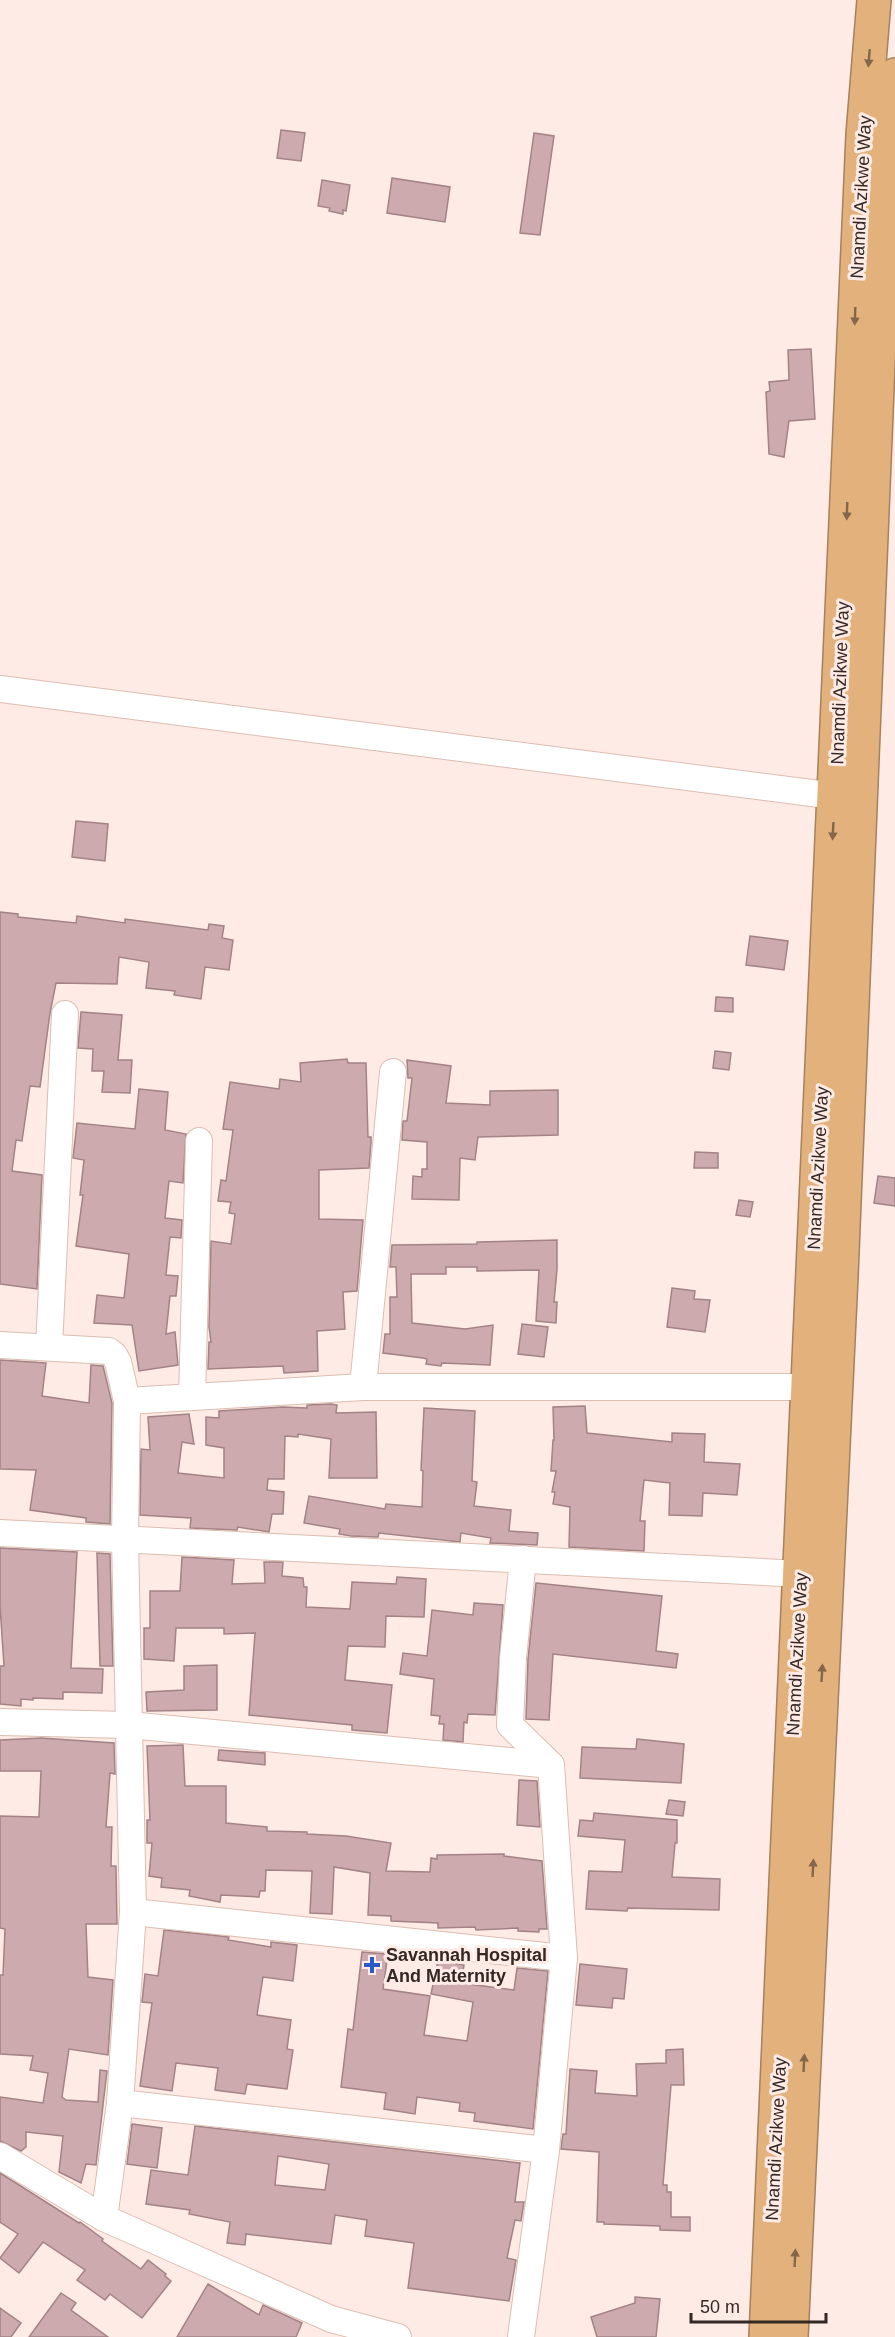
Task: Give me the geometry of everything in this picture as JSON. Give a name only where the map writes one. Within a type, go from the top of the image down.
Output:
[{"type":"highway","name":"Nnamdi Azikwe Way","points":[[791,2337],[840,1288],[882,140],[874,0]]},
{"type":"highway","name":"Nnamdi Azikwe Way","points":[[766,2337],[835,796],[882,140],[895,75]]},
{"type":"street","points":[[0,690],[835,796]]},
{"type":"street","points":[[49,1347],[65,1014]]},
{"type":"street","points":[[363,1387],[393,1072]]},
{"type":"street","points":[[192,1397],[199,1141]]},
{"type":"street","points":[[0,1345],[109,1351],[118,1362],[127,1401],[125,1539],[134,1912],[120,2103],[105,2218]]},
{"type":"street","points":[[127,1401],[363,1387],[809,1387]]},
{"type":"street","points":[[0,1533],[801,1574]]},
{"type":"street","points":[[521,2337],[546,2150],[564,1958],[551,1765],[510,1725],[513,1658],[523,1559]]},
{"type":"street","points":[[0,1722],[129,1725],[551,1765]]},
{"type":"street","points":[[134,1912],[564,1958]]},
{"type":"street","points":[[120,2103],[546,2150]]},
{"type":"street","points":[[0,2156],[105,2218],[326,2328],[398,2337]]},
{"type":"building","points":[[281,130],[305,133],[301,161],[277,158]]},
{"type":"building","points":[[534,133],[554,136],[540,235],[520,233]]},
{"type":"building","points":[[392,178],[450,187],[445,222],[387,213]]},
{"type":"building","points":[[322,180],[350,185],[346,211],[343,210],[343,214],[318,206]]},
{"type":"building","points":[[811,349],[815,419],[789,421],[784,457],[769,454],[766,392],[770,391],[769,382],[789,380],[788,350]]},
{"type":"building","points":[[76,821],[108,824],[105,861],[72,857]]},
{"type":"building","points":[[0,912],[18,914],[18,917],[76,923],[77,916],[125,923],[125,919],[208,930],[209,924],[224,926],[222,938],[233,940],[229,970],[205,967],[201,999],[174,995],[175,991],[146,988],[149,962],[119,957],[117,984],[56,983],[40,1087],[30,1086],[22,1141],[16,1140],[12,1171],[42,1175],[37,1289],[0,1284]]},
{"type":"building","points":[[750,936],[788,941],[784,970],[746,965]]},
{"type":"building","points":[[716,997],[733,998],[733,1012],[715,1011]]},
{"type":"building","points":[[81,1012],[122,1015],[118,1060],[132,1060],[130,1093],[102,1092],[104,1071],[92,1071],[93,1049],[78,1048]]},
{"type":"building","points":[[715,1051],[731,1053],[729,1070],[713,1068]]},
{"type":"building","points":[[347,1059],[348,1063],[366,1063],[368,1137],[371,1137],[369,1168],[319,1170],[319,1219],[363,1220],[357,1291],[343,1292],[345,1329],[317,1331],[318,1371],[284,1373],[283,1366],[208,1369],[209,1342],[211,1342],[209,1327],[211,1241],[231,1244],[235,1214],[229,1213],[231,1202],[218,1201],[221,1180],[226,1181],[233,1130],[223,1129],[230,1082],[279,1089],[280,1079],[301,1082],[300,1063]]},
{"type":"building","points":[[407,1060],[451,1066],[446,1103],[490,1105],[490,1091],[558,1090],[558,1135],[478,1137],[475,1160],[460,1158],[459,1200],[412,1199],[413,1176],[422,1177],[422,1169],[427,1169],[427,1142],[402,1140],[403,1121],[407,1121],[412,1078],[408,1078]]},
{"type":"building","points":[[139,1089],[168,1092],[165,1130],[186,1134],[183,1183],[169,1181],[165,1218],[182,1220],[181,1238],[170,1237],[166,1275],[178,1276],[176,1296],[170,1296],[166,1334],[175,1332],[178,1365],[139,1371],[132,1325],[94,1323],[97,1295],[124,1298],[129,1254],[76,1246],[83,1195],[80,1195],[84,1160],[73,1158],[77,1123],[135,1129]]},
{"type":"building","points":[[695,1152],[718,1153],[718,1168],[694,1168]]},
{"type":"building","points":[[878,1176],[895,1178],[895,1206],[874,1203]]},
{"type":"building","points":[[739,1200],[753,1202],[750,1217],[736,1215]]},
{"type":"building","points":[[557,1240],[554,1302],[557,1302],[556,1323],[536,1321],[539,1270],[477,1271],[477,1267],[446,1267],[446,1274],[411,1274],[412,1323],[465,1329],[493,1325],[490,1365],[442,1363],[441,1366],[426,1364],[427,1359],[423,1358],[383,1353],[385,1334],[390,1334],[390,1297],[397,1297],[396,1267],[390,1267],[392,1245]]},
{"type":"building","points":[[672,1288],[695,1291],[694,1299],[710,1300],[705,1332],[667,1327]]},
{"type":"building","points":[[522,1324],[548,1327],[544,1357],[518,1354]]},
{"type":"building","points":[[0,1360],[46,1363],[42,1396],[89,1403],[91,1365],[103,1366],[112,1403],[110,1524],[86,1522],[86,1518],[30,1510],[36,1470],[0,1469]]},
{"type":"building","points":[[307,1405],[337,1405],[336,1413],[376,1412],[377,1478],[329,1478],[331,1439],[298,1434],[298,1437],[285,1436],[284,1479],[268,1479],[267,1490],[284,1492],[283,1514],[272,1514],[269,1532],[238,1527],[237,1530],[190,1528],[191,1518],[140,1515],[141,1449],[150,1450],[148,1417],[189,1414],[194,1444],[182,1442],[178,1473],[224,1478],[224,1448],[206,1445],[206,1417],[219,1418],[219,1411],[283,1407],[307,1408]]},
{"type":"building","points":[[585,1406],[587,1433],[672,1442],[672,1433],[705,1434],[704,1462],[740,1464],[737,1495],[703,1493],[702,1516],[669,1515],[670,1483],[644,1480],[640,1521],[645,1521],[644,1551],[569,1547],[570,1507],[553,1504],[555,1492],[552,1492],[556,1471],[551,1471],[554,1440],[553,1407]]},
{"type":"building","points":[[424,1408],[475,1411],[472,1481],[477,1482],[474,1506],[511,1510],[509,1531],[538,1533],[537,1545],[490,1543],[491,1538],[461,1533],[460,1542],[379,1533],[378,1537],[351,1536],[339,1534],[340,1529],[304,1523],[309,1496],[385,1509],[386,1504],[422,1507]]},
{"type":"building","points":[[0,1548],[77,1552],[71,1668],[103,1669],[102,1693],[63,1692],[63,1699],[21,1699],[21,1706],[0,1704],[0,1666],[4,1666],[0,1606]]},
{"type":"building","points":[[97,1553],[110,1554],[113,1666],[100,1666]]},
{"type":"building","points":[[182,1557],[234,1560],[232,1584],[265,1583],[264,1562],[283,1562],[282,1576],[303,1578],[304,1587],[307,1587],[306,1607],[350,1609],[352,1582],[396,1584],[397,1577],[426,1579],[424,1617],[386,1616],[385,1647],[348,1646],[345,1680],[392,1685],[387,1733],[352,1730],[352,1725],[249,1715],[255,1633],[224,1634],[224,1628],[176,1628],[174,1661],[144,1659],[144,1628],[150,1628],[150,1591],[180,1591]]},
{"type":"building","points":[[536,1583],[662,1596],[656,1651],[678,1654],[676,1668],[553,1654],[549,1720],[526,1719],[528,1659]]},
{"type":"building","points":[[474,1603],[503,1605],[495,1715],[468,1714],[467,1723],[464,1722],[463,1742],[443,1740],[444,1724],[439,1724],[440,1716],[431,1715],[434,1679],[400,1674],[403,1653],[427,1656],[432,1610],[473,1615]]},
{"type":"building","points":[[217,1665],[217,1710],[147,1711],[146,1692],[184,1690],[184,1666]]},
{"type":"building","points":[[41,1738],[114,1743],[115,1774],[110,1773],[106,1827],[112,1827],[111,1866],[116,1866],[117,1924],[86,1924],[88,1977],[113,1980],[108,2055],[69,2049],[62,2097],[66,2100],[98,2102],[100,2070],[107,2071],[96,2165],[86,2164],[81,2183],[59,2172],[63,2136],[26,2132],[26,2147],[21,2151],[0,2141],[0,2097],[43,2103],[48,2073],[30,2070],[33,2056],[0,2054],[0,1975],[3,1975],[5,1929],[0,1928],[0,1816],[39,1817],[41,1771],[0,1771],[0,1740]]},
{"type":"building","points":[[637,1739],[684,1744],[681,1783],[580,1778],[582,1747],[636,1749]]},
{"type":"building","points":[[183,1745],[185,1786],[226,1786],[226,1823],[267,1827],[267,1831],[307,1832],[307,1834],[346,1836],[391,1843],[386,1871],[430,1872],[431,1858],[437,1859],[437,1855],[504,1854],[504,1856],[542,1861],[547,1929],[539,1929],[539,1932],[518,1931],[518,1928],[476,1930],[475,1927],[438,1928],[438,1923],[391,1921],[391,1916],[368,1915],[370,1873],[334,1867],[332,1914],[310,1913],[312,1871],[266,1870],[265,1891],[260,1891],[259,1897],[221,1895],[220,1902],[189,1896],[190,1890],[161,1887],[162,1878],[149,1876],[152,1843],[147,1843],[147,1820],[150,1820],[147,1746]]},
{"type":"building","points":[[219,1750],[265,1753],[265,1765],[218,1760]]},
{"type":"building","points":[[519,1780],[537,1781],[540,1827],[517,1825]]},
{"type":"building","points":[[669,1800],[685,1802],[683,1816],[666,1814]]},
{"type":"building","points":[[594,1813],[677,1820],[677,1843],[675,1843],[672,1877],[720,1879],[719,1910],[586,1909],[589,1871],[622,1872],[625,1840],[578,1836],[580,1820],[593,1821]]},
{"type":"building","points":[[164,1930],[229,1937],[228,1940],[271,1947],[271,1942],[297,1945],[293,1981],[263,1977],[257,2015],[291,2020],[287,2049],[293,2050],[287,2089],[247,2084],[245,2094],[215,2090],[218,2068],[176,2063],[172,2091],[140,2086],[152,2003],[142,2002],[145,1974],[158,1976]]},
{"type":"building","points":[[362,1952],[388,1954],[383,1989],[430,1996],[424,2035],[467,2041],[473,2002],[431,1994],[438,1960],[464,1965],[461,1983],[514,1990],[517,1968],[548,1971],[533,2129],[474,2121],[475,2113],[459,2111],[460,2103],[417,2097],[415,2114],[384,2109],[386,2093],[341,2087],[348,2029],[353,2030]]},
{"type":"building","points":[[580,1964],[627,1969],[624,1999],[613,1998],[612,2008],[576,2005]]},
{"type":"building","points":[[683,2049],[684,2085],[671,2085],[663,2185],[667,2185],[667,2192],[671,2192],[671,2217],[690,2217],[690,2231],[660,2230],[660,2226],[597,2222],[599,2152],[561,2149],[563,2134],[566,2134],[570,2069],[597,2071],[595,2093],[637,2096],[636,2064],[666,2063],[666,2050]]},
{"type":"building","points":[[132,2124],[162,2128],[157,2168],[127,2164]]},
{"type":"building","points":[[195,2126],[520,2163],[515,2202],[524,2202],[521,2221],[515,2220],[507,2258],[516,2260],[509,2301],[408,2288],[414,2243],[365,2236],[367,2220],[335,2215],[331,2244],[246,2234],[245,2245],[227,2243],[230,2222],[189,2214],[190,2210],[146,2204],[151,2170],[188,2175]],"holes":[[[278,2156],[329,2164],[325,2190],[275,2185]]]},
{"type":"building","points":[[0,2173],[80,2222],[141,2269],[148,2260],[166,2274],[165,2276],[171,2281],[142,2318],[110,2294],[105,2300],[77,2280],[85,2270],[43,2242],[19,2273],[0,2258],[18,2234],[0,2222]]},
{"type":"building","points":[[208,2284],[259,2315],[263,2305],[302,2323],[296,2337],[177,2337]]},
{"type":"building","points":[[61,2293],[76,2303],[71,2310],[108,2337],[29,2337]]},
{"type":"building","points":[[635,2297],[660,2299],[656,2337],[597,2337],[591,2317],[635,2303]]},
{"type":"building","points":[[0,2308],[21,2323],[11,2337],[0,2337]]},
{"type":"place","name":"Savannah Hospital And Maternity","points":[[372,1965]]}]
